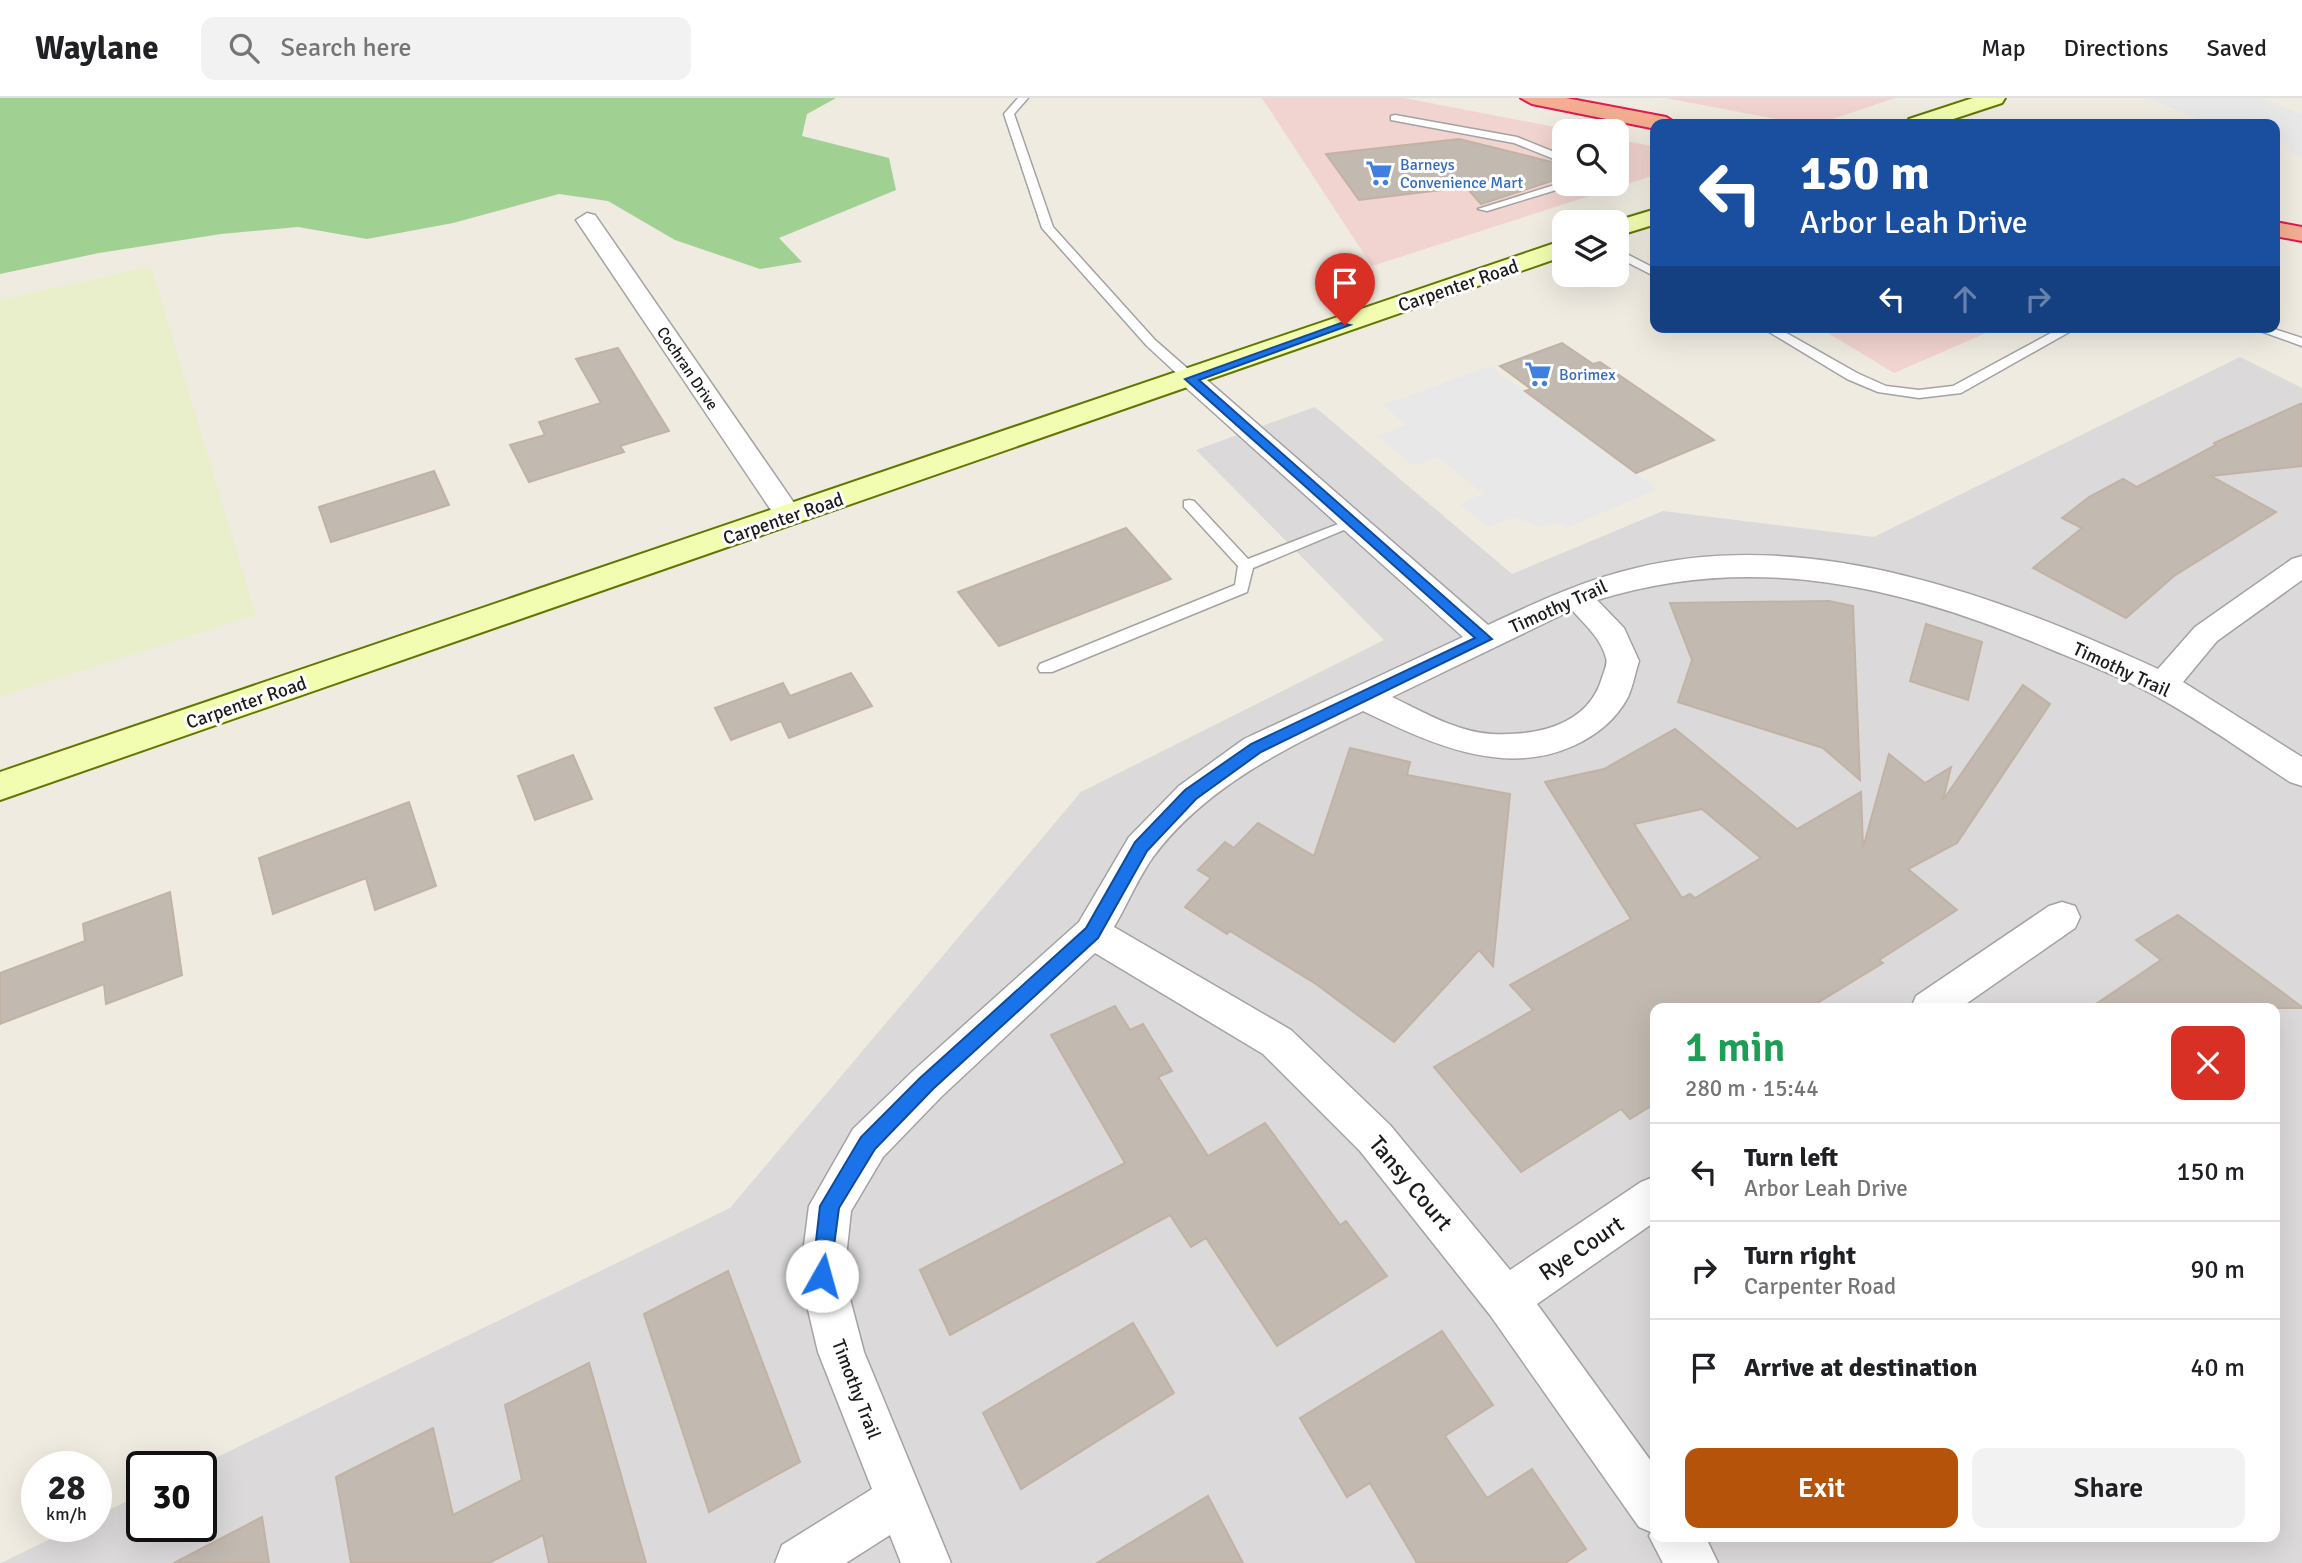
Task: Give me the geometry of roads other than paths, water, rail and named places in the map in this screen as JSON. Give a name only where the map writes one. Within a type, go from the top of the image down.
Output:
[{"type":"highway","points":[[1532,98],[1650,121]]},
{"type":"highway","points":[[2280,230],[2302,234]]},
{"type":"main road","points":[[1932,119],[1994,98]]},
{"type":"main road","points":[[1629,225],[1650,218]]},
{"type":"main road","name":"Carpenter Road","points":[[0,786],[1191,379],[1552,252]]},
{"type":"street","name":"Cochran Drive","points":[[587,220],[789,516]]},
{"type":"street","points":[[1191,379],[1351,524],[1485,639]]},
{"type":"street","name":"Timothy Trail","points":[[926,1563],[841,1352],[822,1276],[830,1206],[868,1143],[926,1084],[1092,933],[1141,847],[1191,794],[1256,748],[1576,596],[1615,581],[1707,565],[1792,567],[1913,587],[2028,626],[2162,685],[2302,773]]},
{"type":"street","points":[[2162,685],[2206,634],[2302,566]]},
{"type":"street","points":[[1363,697],[1434,731],[1490,746],[1544,746],[1585,727],[1613,695],[1623,661],[1613,636],[1576,596]]},
{"type":"street","points":[[1937,1003],[2062,917]]},
{"type":"street","name":"Tansy Court","points":[[1092,933],[1277,1042],[1375,1138],[1506,1299],[1650,1502]]},
{"type":"street","name":"Rye Court","points":[[1506,1299],[1650,1200]]},
{"type":"street","points":[[800,1563],[901,1499]]},
{"type":"street","points":[[1678,1542],[1693,1563]]},
{"type":"lane","points":[[1023,98],[1009,114],[1048,228],[1151,343],[1191,379]]},
{"type":"lane","points":[[1395,118],[1517,140],[1552,155]]},
{"type":"lane","points":[[1483,209],[1552,189]]},
{"type":"lane","points":[[1629,259],[1650,271]]},
{"type":"lane","points":[[1777,333],[1852,376],[1883,389],[1919,394],[1956,390],[2062,333]]},
{"type":"lane","points":[[2274,333],[2302,342]]},
{"type":"lane","points":[[1189,504],[1246,565]]},
{"type":"lane","points":[[1246,565],[1351,524]]},
{"type":"lane","points":[[1046,668],[1242,588],[1246,565]]},
{"type":"place","name":"Barneys Convenience Mart","points":[[1379,173]]},
{"type":"place","name":"Borimex","points":[[1538,374]]}]
